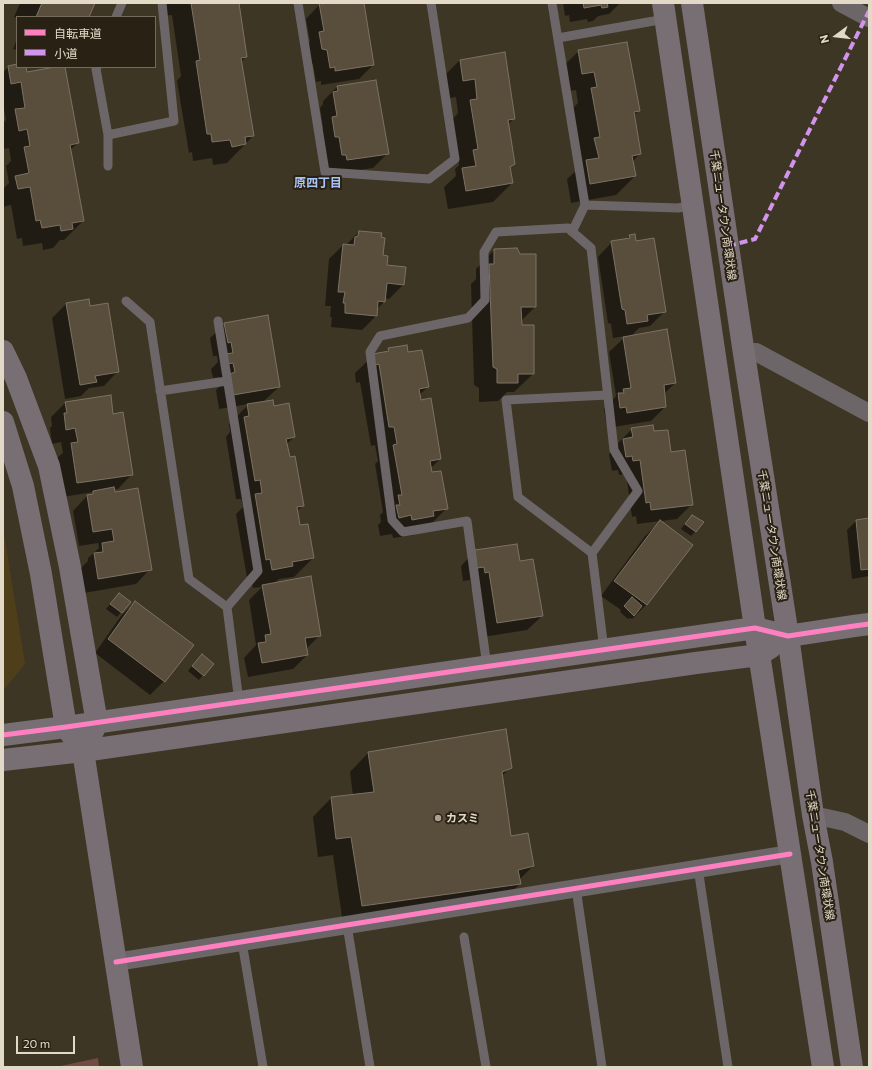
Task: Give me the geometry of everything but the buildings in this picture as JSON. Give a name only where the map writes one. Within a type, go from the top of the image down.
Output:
[{"type":"street","name":"千葉ニュータウン南環状線","points":[[692,3],[744,354],[788,636],[813,816],[823,870],[852,1067]]},
{"type":"street","points":[[841,3],[869,18]]},
{"type":"street","points":[[664,11],[759,655],[823,1067]]},
{"type":"street","points":[[3,351],[16,378],[49,466],[70,567],[97,723],[83,751]]},
{"type":"street","points":[[744,354],[756,352],[869,413]]},
{"type":"street","points":[[3,422],[23,486],[40,574],[66,727],[83,751],[132,1067]]},
{"type":"street","points":[[3,735],[97,723],[755,628],[788,636],[869,624]]},
{"type":"street","points":[[3,760],[83,751],[680,665],[759,655],[788,636]]},
{"type":"street","points":[[813,816],[845,822],[869,834]]},
{"type":"street","points":[[116,962],[790,854]]},
{"type":"lane","points":[[116,16],[122,3]]},
{"type":"lane","points":[[108,135],[174,121],[162,3]]},
{"type":"lane","points":[[298,3],[325,172],[429,179],[455,159],[432,3]]},
{"type":"lane","points":[[552,3],[585,205],[572,232]]},
{"type":"lane","points":[[558,38],[664,11]]},
{"type":"lane","points":[[96,68],[108,135],[108,166]]},
{"type":"lane","points":[[585,205],[678,208],[693,206]]},
{"type":"lane","points":[[487,667],[467,521],[403,532],[392,520],[370,352],[380,336],[468,318],[485,300],[484,252],[496,232],[568,228],[591,248],[614,450],[638,490],[592,554],[604,650]]},
{"type":"lane","points":[[126,301],[150,322],[189,579],[227,607],[239,702]]},
{"type":"lane","points":[[218,321],[258,571],[227,607]]},
{"type":"lane","points":[[160,391],[228,381]]},
{"type":"lane","points":[[592,554],[518,497],[506,400],[608,395]]},
{"type":"lane","points":[[698,868],[728,1067]]},
{"type":"lane","points":[[576,888],[602,1067]]},
{"type":"lane","points":[[347,925],[370,1067]]},
{"type":"lane","points":[[464,937],[486,1067]]},
{"type":"lane","points":[[242,942],[263,1067]]},
{"type":"shaded area","points":[[3,527],[25,664],[3,691]]},
{"type":"shaded area","points":[[98,1058],[99,1067],[56,1067]]},
{"type":"marked path","points":[[728,246],[755,239],[869,11]]},
{"type":"cycle path","points":[[3,735],[755,628],[788,636],[869,624]]},
{"type":"cycle path","points":[[116,962],[790,854]]},
{"type":"place","name":"カスミ","points":[[438,818]]},
{"type":"district","name":"原四丁目","points":[[318,183]]}]
